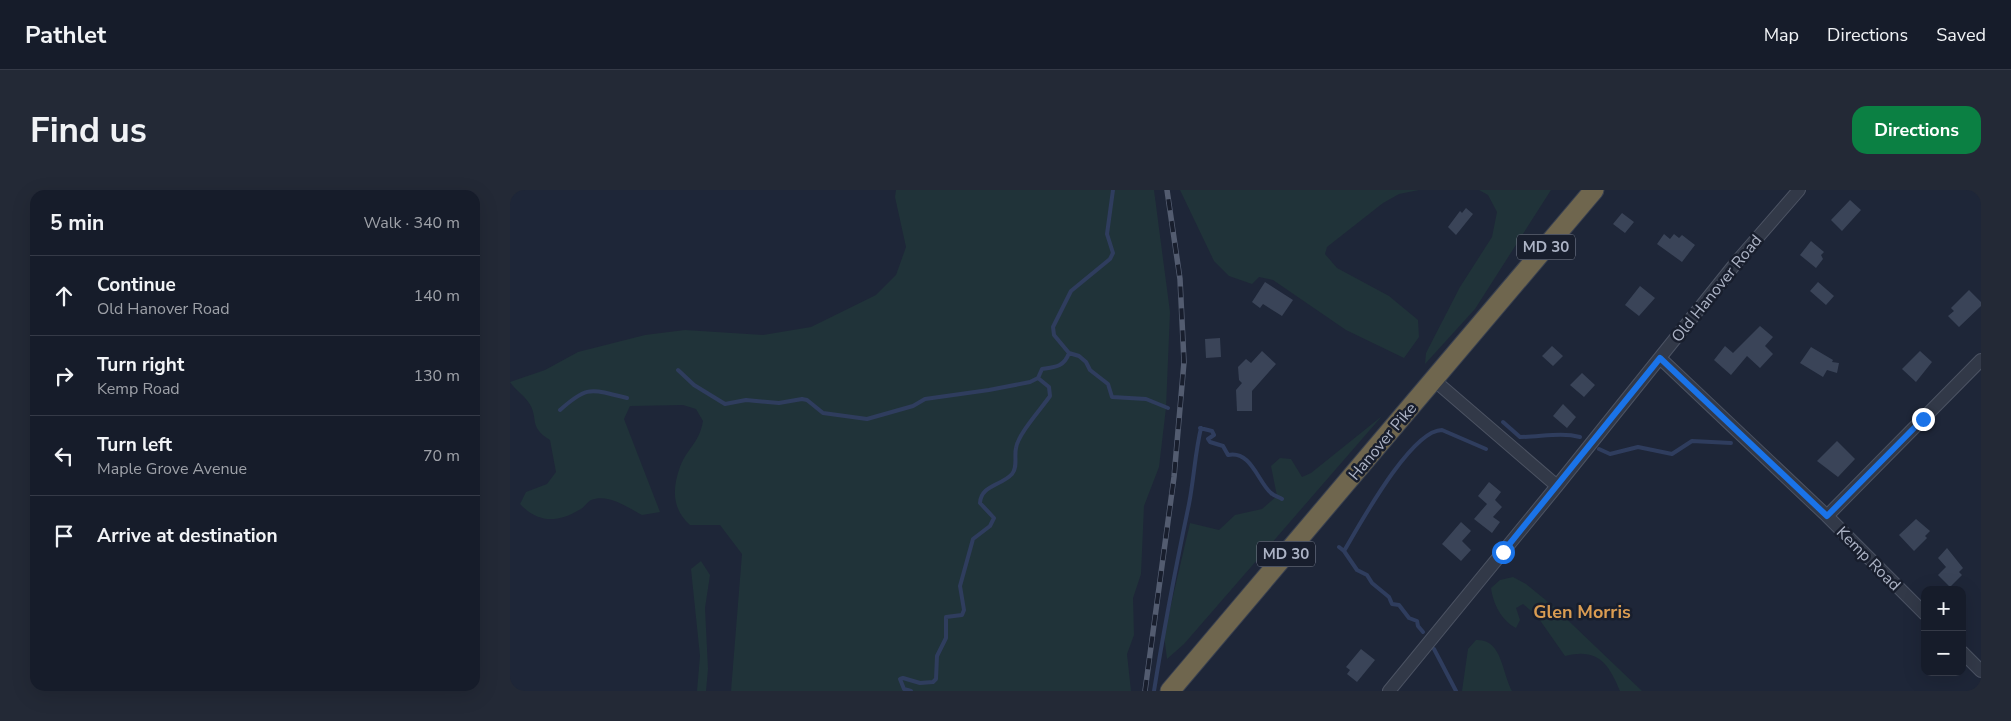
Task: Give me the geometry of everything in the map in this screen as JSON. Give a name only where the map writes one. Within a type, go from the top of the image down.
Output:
[{"type":"highway","name":"Hanover Pike","points":[[1170,691],[1594,190]]},
{"type":"street","name":"Old Hanover Road","points":[[1389,691],[1739,259],[1799,190]]},
{"type":"street","name":"Kemp Road","points":[[1660,358],[1827,516],[1921,610]]},
{"type":"street","points":[[1827,516],[1981,360]]},
{"type":"street","points":[[1434,380],[1557,486]]},
{"type":"street","points":[[1966,656],[1981,671]]},
{"type":"shaded area","points":[[896,190],[1154,190],[1170,312],[1166,408],[1159,467],[1144,506],[1141,574],[1133,598],[1134,635],[1127,654],[1131,691],[731,691],[742,554],[720,525],[690,525],[684,519],[677,505],[675,491],[677,475],[699,435],[703,421],[696,409],[683,405],[630,406],[624,419],[660,512],[642,515],[618,502],[598,498],[591,500],[581,509],[571,514],[548,519],[534,515],[520,504],[526,492],[547,484],[556,472],[550,440],[536,427],[532,408],[525,397],[510,382],[545,370],[578,352],[645,335],[685,330],[763,335],[811,327],[876,295],[896,275],[906,247],[895,197]]},
{"type":"shaded area","points":[[1180,190],[1419,190],[1399,194],[1383,203],[1327,247],[1325,254],[1337,268],[1389,296],[1418,320],[1419,337],[1404,358],[1346,330],[1273,280],[1259,277],[1252,284],[1229,276],[1214,261]]},
{"type":"shaded area","points":[[1479,190],[1551,190],[1475,309],[1425,364],[1426,353],[1460,287],[1492,237],[1497,212],[1488,195]]},
{"type":"shaded area","points":[[1382,416],[1184,644],[1167,659],[1164,635],[1190,523],[1219,530],[1235,515],[1262,509],[1277,496],[1271,466],[1280,458],[1291,459],[1302,477],[1311,473]]},
{"type":"shaded area","points":[[701,561],[710,575],[705,608],[708,669],[706,691],[697,691],[700,656],[691,569]]},
{"type":"shaded area","points":[[1513,577],[1526,584],[1553,606],[1642,691],[1620,691],[1606,665],[1593,656],[1576,654],[1565,656],[1537,616],[1523,604],[1516,608],[1520,620],[1516,628],[1506,621],[1496,606],[1491,588],[1500,580]]},
{"type":"shaded area","points":[[1476,640],[1485,641],[1496,651],[1512,691],[1462,691],[1468,649]]},
{"type":"building","points":[[1850,200],[1861,210],[1842,231],[1831,220]]},
{"type":"building","points":[[1466,208],[1473,214],[1456,235],[1448,227],[1460,211],[1462,213]]},
{"type":"building","points":[[1622,213],[1634,222],[1625,233],[1613,224]]},
{"type":"building","points":[[1664,234],[1670,239],[1674,234],[1679,238],[1682,235],[1695,245],[1682,262],[1657,244]]},
{"type":"building","points":[[1811,241],[1824,252],[1821,255],[1823,259],[1816,268],[1800,255]]},
{"type":"building","points":[[1265,282],[1293,300],[1282,316],[1263,304],[1260,308],[1252,302]]},
{"type":"building","points":[[1818,282],[1834,296],[1826,305],[1810,291]]},
{"type":"building","points":[[1640,286],[1655,298],[1639,316],[1625,305]]},
{"type":"building","points":[[1969,290],[1981,302],[1981,306],[1959,327],[1948,316],[1954,311],[1951,308]]},
{"type":"building","points":[[1760,326],[1773,337],[1765,346],[1773,354],[1760,368],[1747,356],[1731,375],[1714,360],[1725,346],[1733,353]]},
{"type":"building","points":[[1220,338],[1221,357],[1206,358],[1205,339]]},
{"type":"building","points":[[1552,346],[1563,356],[1553,366],[1542,356]]},
{"type":"building","points":[[1811,347],[1833,360],[1832,362],[1839,363],[1837,373],[1827,370],[1823,377],[1800,363]]},
{"type":"building","points":[[1262,351],[1276,364],[1252,391],[1252,411],[1237,411],[1236,390],[1242,383],[1239,380],[1238,367],[1246,359],[1251,363]]},
{"type":"building","points":[[1920,351],[1932,362],[1916,382],[1902,369]]},
{"type":"building","points":[[1582,373],[1595,385],[1584,397],[1570,385]]},
{"type":"building","points":[[1563,404],[1576,417],[1567,428],[1553,416]]},
{"type":"building","points":[[1837,441],[1855,459],[1838,477],[1817,461]]},
{"type":"building","points":[[1489,482],[1501,492],[1495,500],[1502,507],[1493,517],[1500,522],[1492,533],[1474,519],[1487,504],[1478,496]]},
{"type":"building","points":[[1916,519],[1930,531],[1925,536],[1927,538],[1914,551],[1899,535]]},
{"type":"building","points":[[1461,522],[1471,531],[1462,541],[1471,550],[1461,561],[1442,544]]},
{"type":"building","points":[[1947,548],[1963,568],[1959,572],[1962,575],[1951,586],[1938,575],[1946,567],[1938,558]]},
{"type":"building","points":[[1361,649],[1375,660],[1357,682],[1347,674],[1350,670],[1346,667]]},
{"type":"waterway","points":[[1069,353],[1054,335],[1053,327],[1071,291],[1110,259],[1113,253],[1107,234],[1113,190]]},
{"type":"waterway","points":[[1069,353],[1079,356],[1086,362],[1090,370],[1108,384],[1112,397],[1146,399],[1168,408]]},
{"type":"waterway","points":[[1038,378],[1042,369],[1062,364],[1069,353]]},
{"type":"waterway","points":[[678,370],[694,385],[725,404],[746,400],[779,403],[802,399],[807,400],[823,413],[867,419],[913,406],[925,399],[989,390],[1030,382],[1038,378]]},
{"type":"waterway","points":[[911,691],[904,689],[900,679],[903,678],[920,683],[933,682],[936,679],[937,656],[946,638],[946,617],[962,615],[964,610],[960,586],[973,539],[990,526],[994,518],[980,503],[981,497],[988,489],[1012,474],[1015,468],[1018,442],[1025,429],[1050,396],[1049,387],[1038,378]]},
{"type":"waterway","points":[[560,410],[578,396],[591,391],[627,398]]},
{"type":"waterway","points":[[1503,422],[1520,437],[1558,435],[1580,437]]},
{"type":"waterway","points":[[1200,428],[1212,431],[1214,435],[1208,439],[1210,442],[1223,446],[1228,455],[1243,457],[1266,488],[1272,494],[1282,499]]},
{"type":"waterway","points":[[1154,691],[1170,597],[1189,504],[1201,428]]},
{"type":"waterway","points":[[1344,551],[1387,480],[1416,445],[1430,434],[1442,430],[1486,449]]},
{"type":"waterway","points":[[1599,449],[1610,454],[1638,447],[1672,454],[1692,441],[1731,443]]},
{"type":"waterway","points":[[1339,547],[1357,570],[1367,575],[1372,583],[1389,597],[1392,604],[1399,605],[1409,618],[1417,621],[1418,626],[1423,632]]},
{"type":"waterway","points":[[1434,649],[1456,691]]},
{"type":"railway","points":[[1145,691],[1174,477],[1184,362],[1180,279],[1167,190]]},
{"type":"district","name":"Glen Morris","points":[[1582,612]]},
{"type":"route","points":[[1503,552],[1660,358],[1827,516],[1923,419]]}]
